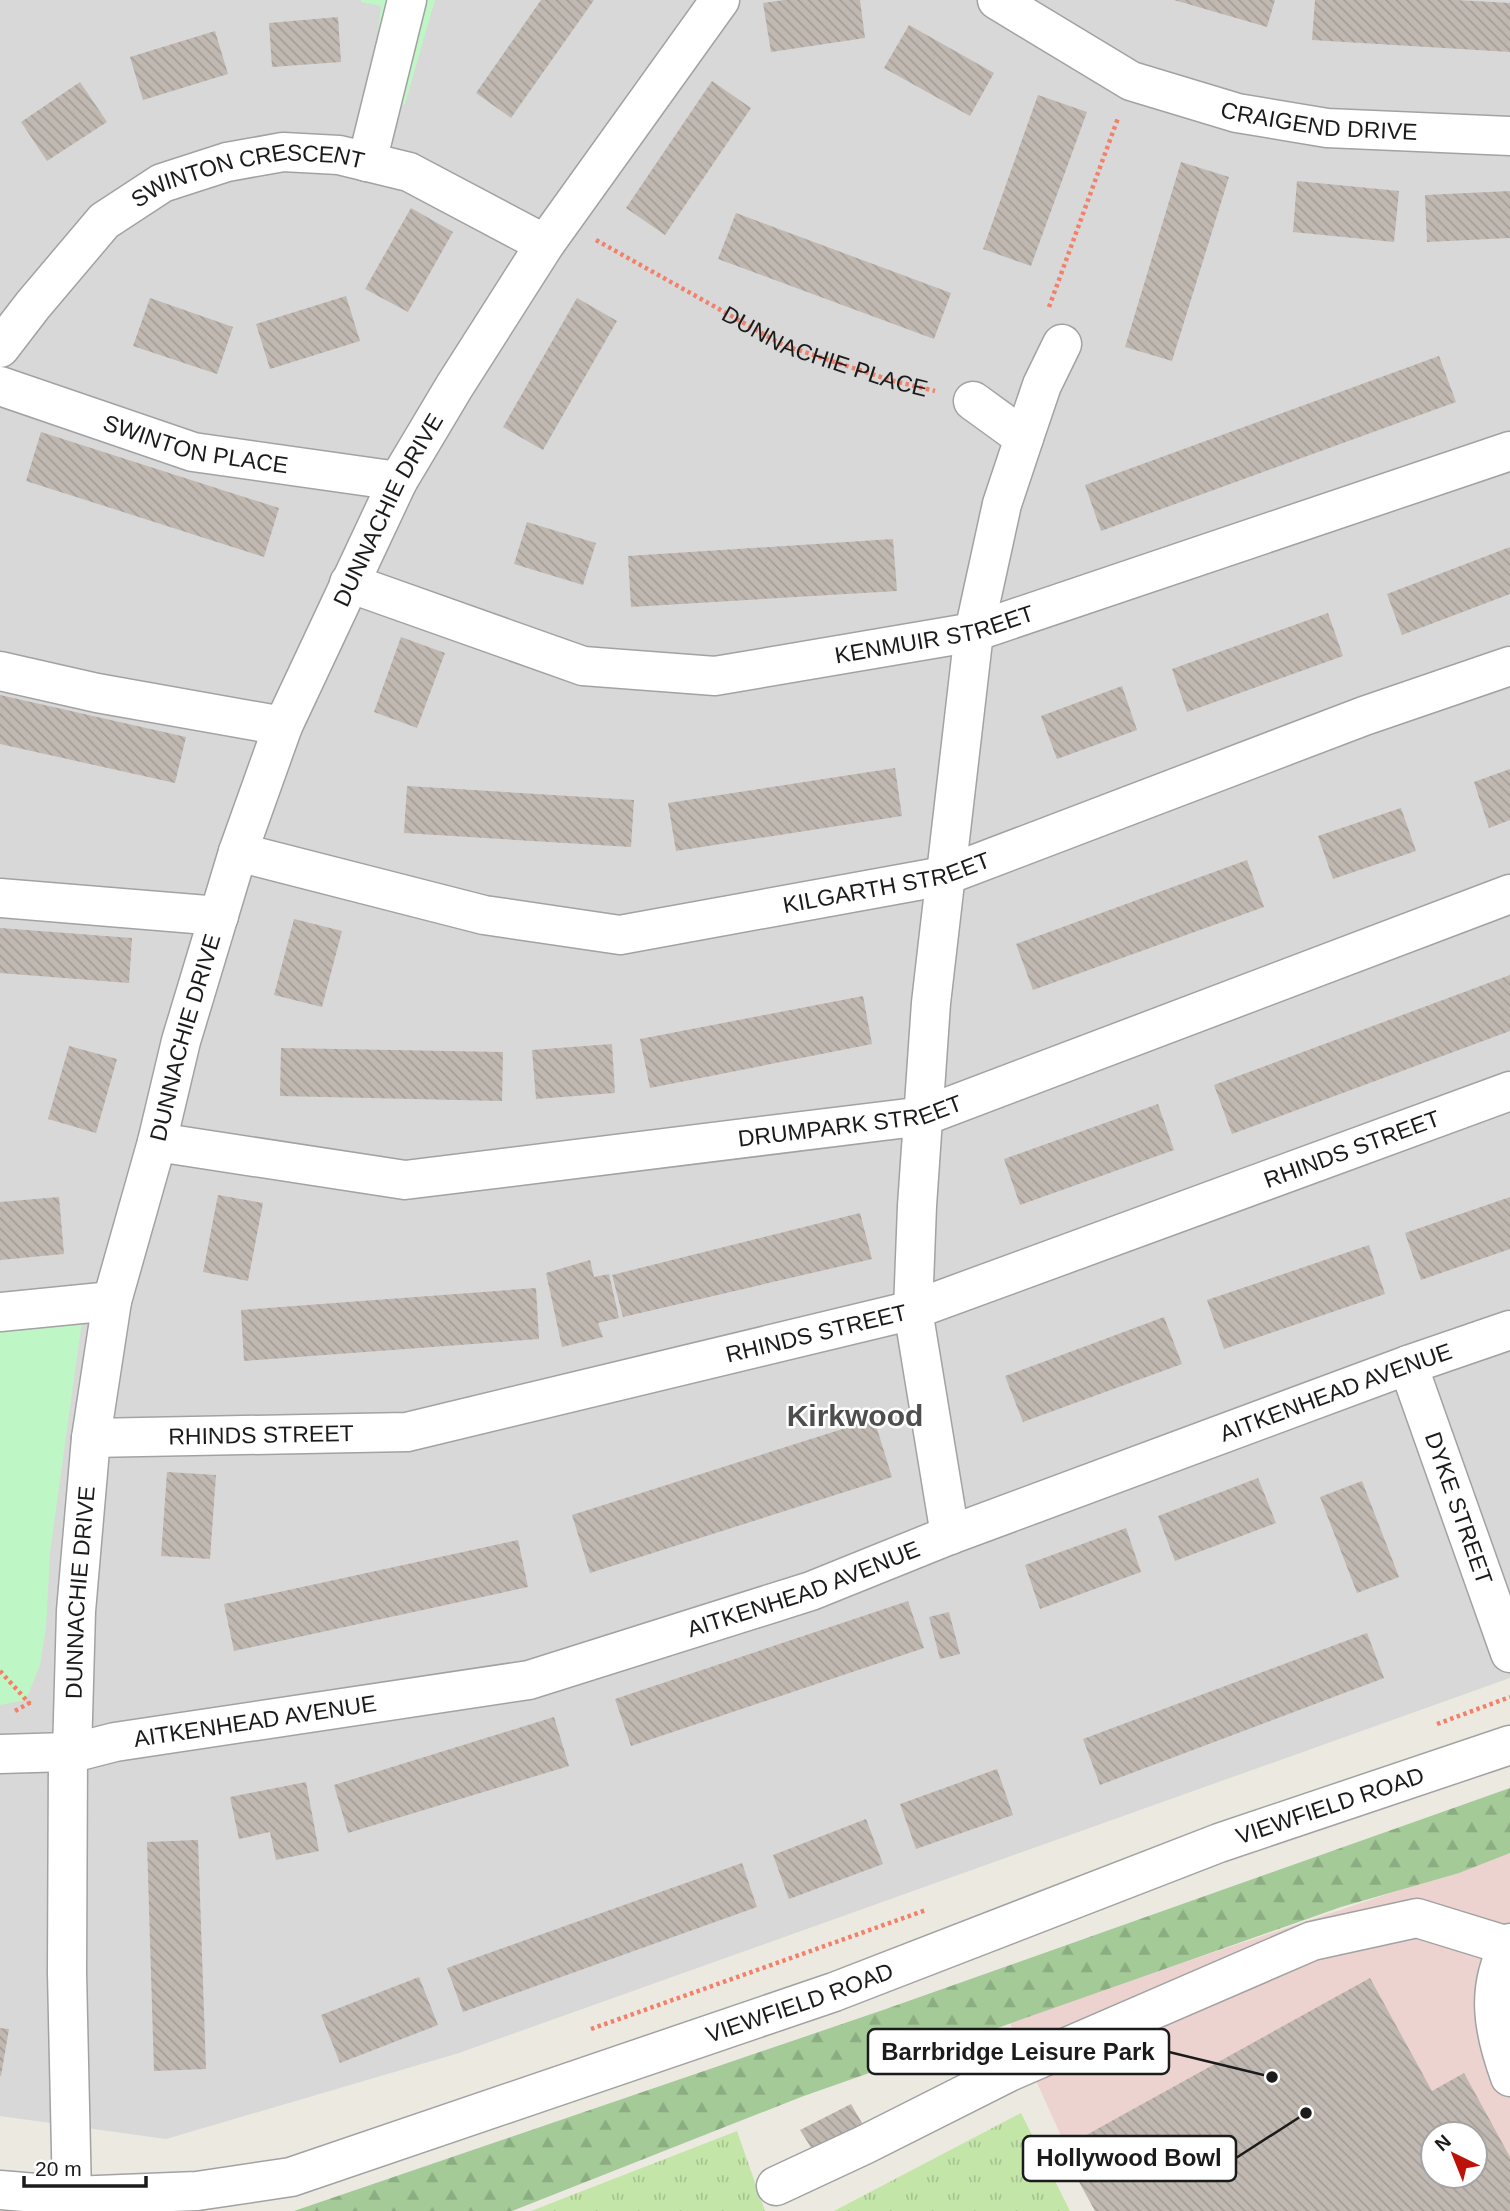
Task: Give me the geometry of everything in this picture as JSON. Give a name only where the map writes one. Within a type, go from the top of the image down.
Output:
[{"type":"street","points":[[367,162],[407,0]]},
{"type":"street","name":"DUNNACHIE DRIVE","points":[[72,2196],[67,1973],[70,1753],[76,1611],[91,1438],[112,1301],[181,1041],[238,852],[284,726],[398,481],[454,387],[554,232],[720,0]]},
{"type":"street","name":"CRAIGEND DRIVE","points":[[997,0],[1131,81],[1237,113],[1328,128],[1510,136]]},
{"type":"street","name":"SWINTON CRESCENT","points":[[0,348],[104,221],[162,183],[227,162],[283,152],[339,155],[409,172],[554,232]]},
{"type":"street","points":[[950,1535],[913,1310],[931,1003],[974,632],[1002,504],[1042,385],[1062,344]]},
{"type":"street","name":"SWINTON PLACE","points":[[0,386],[193,452],[398,481]]},
{"type":"street","points":[[973,401],[1024,438]]},
{"type":"street","name":"KENMUIR STREET","points":[[349,583],[583,666],[715,676],[974,632],[1510,451]]},
{"type":"street","name":"KILGARTH STREET","points":[[238,852],[484,915],[620,934],[944,876],[1364,716],[1510,666]]},
{"type":"street","points":[[0,671],[97,693],[284,726]]},
{"type":"street","name":"DRUMPARK STREET","points":[[156,1142],[405,1180],[924,1116],[1510,894]]},
{"type":"street","points":[[0,898],[219,916]]},
{"type":"street","name":"RHINDS STREET","points":[[91,1438],[407,1432],[913,1310],[1510,1091]]},
{"type":"street","points":[[0,1312],[112,1301]]},
{"type":"street","name":"AITKENHEAD AVENUE","points":[[70,1753],[115,1742],[529,1680],[811,1591],[950,1535],[1510,1330]]},
{"type":"street","name":"DYKE STREET","points":[[1408,1366],[1510,1653]]},
{"type":"street","name":"VIEWFIELD ROAD","points":[[0,2190],[196,2201],[291,2177],[834,1992],[1219,1843],[1510,1745]]},
{"type":"street","points":[[0,1754],[70,1753]]},
{"type":"street","points":[[776,2186],[1009,2072],[1312,1941],[1417,1918],[1509,1945],[1498,1978],[1493,2006],[1497,2043],[1510,2077]]},
{"type":"path","points":[[1062,344],[1046,313],[1131,81]]},
{"type":"path","name":"DUNNACHIE PLACE","points":[[554,232],[783,345],[890,380],[973,401]]},
{"type":"path","points":[[0,1671],[30,1704]]},
{"type":"path","points":[[1433,1725],[1510,1697]]},
{"type":"path","points":[[585,2031],[933,1907]]},
{"type":"shaded area","points":[[0,0],[1510,0],[1510,1678],[459,2053],[166,2139],[0,2116]]},
{"type":"shaded area","points":[[1510,1853],[1510,2211],[1095,2211],[1009,2021]]},
{"type":"green space","points":[[361,0],[435,0],[405,104],[368,113],[381,6]]},
{"type":"green space","points":[[82,1321],[50,1553],[46,1628],[40,1665],[26,1700],[0,1705],[0,1331],[7,1322]]},
{"type":"green space","points":[[1510,1788],[1510,1853],[1459,1873],[1341,1907],[801,2097],[512,2211],[294,2211],[883,2010]]},
{"type":"green space","points":[[1021,2113],[1070,2211],[834,2211]]},
{"type":"green space","points":[[737,2131],[765,2211],[531,2211]]},
{"type":"building","points":[[541,0],[594,0],[511,118],[476,93]]},
{"type":"building","points":[[784,0],[860,0],[865,38],[771,52],[763,3]]},
{"type":"building","points":[[1174,0],[1275,0],[1267,27]]},
{"type":"building","points":[[1315,0],[1456,0],[1510,3],[1510,52],[1312,40]]},
{"type":"building","points":[[338,17],[341,62],[272,67],[269,23]]},
{"type":"building","points":[[909,25],[994,73],[970,116],[884,68]]},
{"type":"building","points":[[215,31],[228,74],[143,100],[130,57]]},
{"type":"building","points":[[712,81],[751,108],[665,235],[626,208]]},
{"type":"building","points":[[80,82],[107,122],[47,161],[21,122]]},
{"type":"building","points":[[1038,95],[1087,112],[1031,266],[983,249]]},
{"type":"building","points":[[1181,162],[1229,177],[1172,361],[1125,347]]},
{"type":"building","points":[[1297,181],[1399,191],[1394,242],[1293,232]]},
{"type":"building","points":[[1510,191],[1510,238],[1427,242],[1425,195]]},
{"type":"building","points":[[411,208],[453,232],[408,312],[365,289]]},
{"type":"building","points":[[736,213],[951,293],[934,339],[718,259]]},
{"type":"building","points":[[346,296],[360,341],[270,369],[256,324]]},
{"type":"building","points":[[150,298],[233,327],[217,374],[133,346]]},
{"type":"building","points":[[577,298],[617,321],[543,450],[503,427]]},
{"type":"building","points":[[1439,356],[1456,402],[1101,531],[1085,485]]},
{"type":"building","points":[[41,432],[279,508],[264,557],[26,481]]},
{"type":"building","points":[[527,522],[596,543],[583,585],[514,564]]},
{"type":"building","points":[[893,539],[897,591],[631,607],[628,556]]},
{"type":"building","points":[[1510,547],[1510,594],[1402,635],[1387,594]]},
{"type":"building","points":[[1328,613],[1343,656],[1187,712],[1172,669]]},
{"type":"building","points":[[401,637],[445,653],[417,728],[374,712]]},
{"type":"building","points":[[1122,686],[1137,730],[1057,759],[1041,716]]},
{"type":"building","points":[[0,695],[186,737],[175,783],[0,744]]},
{"type":"building","points":[[895,768],[902,816],[676,851],[668,803]]},
{"type":"building","points":[[1510,769],[1510,820],[1489,828],[1474,782]]},
{"type":"building","points":[[407,786],[634,800],[631,847],[404,833]]},
{"type":"building","points":[[1401,808],[1416,851],[1333,879],[1318,836]]},
{"type":"building","points":[[1247,860],[1264,907],[1033,990],[1016,944]]},
{"type":"building","points":[[294,919],[342,931],[322,1007],[274,995]]},
{"type":"building","points":[[0,928],[132,938],[129,983],[0,973]]},
{"type":"building","points":[[1510,975],[1510,1031],[1232,1134],[1214,1085]]},
{"type":"building","points":[[863,996],[872,1044],[650,1088],[640,1039]]},
{"type":"building","points":[[612,1044],[615,1093],[536,1099],[532,1050]]},
{"type":"building","points":[[69,1046],[117,1059],[96,1133],[48,1119]]},
{"type":"building","points":[[281,1048],[503,1052],[502,1101],[280,1096]]},
{"type":"building","points":[[1158,1104],[1174,1150],[1020,1205],[1004,1159]]},
{"type":"building","points":[[218,1195],[263,1203],[248,1281],[203,1272]]},
{"type":"building","points":[[59,1197],[64,1254],[0,1260],[0,1202]]},
{"type":"building","points":[[1510,1197],[1510,1249],[1421,1280],[1405,1233]]},
{"type":"building","points":[[860,1213],[872,1259],[623,1317],[612,1275]]},
{"type":"building","points":[[1369,1245],[1385,1294],[1224,1349],[1207,1300]]},
{"type":"building","points":[[590,1260],[594,1277],[609,1274],[619,1318],[598,1323],[603,1337],[562,1347],[546,1273]]},
{"type":"building","points":[[536,1288],[539,1339],[244,1361],[241,1310]]},
{"type":"building","points":[[1164,1317],[1182,1364],[1023,1422],[1005,1376]]},
{"type":"building","points":[[874,1419],[892,1477],[590,1573],[572,1515]]},
{"type":"building","points":[[167,1472],[216,1475],[210,1559],[161,1556]]},
{"type":"building","points":[[1258,1478],[1276,1523],[1175,1561],[1158,1516]]},
{"type":"building","points":[[1362,1481],[1399,1577],[1357,1593],[1320,1497]]},
{"type":"building","points":[[1126,1528],[1141,1572],[1040,1609],[1025,1565]]},
{"type":"building","points":[[518,1540],[528,1587],[234,1651],[224,1604]]},
{"type":"building","points":[[908,1601],[924,1648],[631,1746],[615,1699]]},
{"type":"building","points":[[949,1612],[960,1654],[940,1659],[929,1617]]},
{"type":"building","points":[[1367,1633],[1384,1678],[1100,1785],[1083,1739]]},
{"type":"building","points":[[554,1717],[569,1766],[348,1833],[334,1785]]},
{"type":"building","points":[[997,1769],[1013,1815],[916,1849],[900,1804]]},
{"type":"building","points":[[306,1782],[319,1851],[276,1860],[270,1832],[239,1839],[230,1797]]},
{"type":"building","points":[[866,1819],[883,1864],[789,1899],[773,1855]]},
{"type":"building","points":[[198,1840],[206,2069],[154,2071],[147,1842]]},
{"type":"building","points":[[742,1863],[757,1907],[463,2012],[447,1968]]},
{"type":"building","points":[[419,1977],[438,2025],[340,2063],[321,2015]]},
{"type":"building","points":[[1370,1978],[1432,2091],[1464,2073],[1510,2157],[1510,2211],[1095,2211],[1061,2149]]},
{"type":"building","points":[[0,2028],[9,2029],[1,2076],[0,2076]]},
{"type":"building","points":[[851,2104],[866,2130],[817,2157],[800,2130]]},
{"type":"place","name":"Barrbridge Leisure Park","points":[[1272,2077]]},
{"type":"place","name":"Hollywood Bowl","points":[[1306,2113]]},
{"type":"district","name":"Kirkwood","points":[[855,1416]]}]
